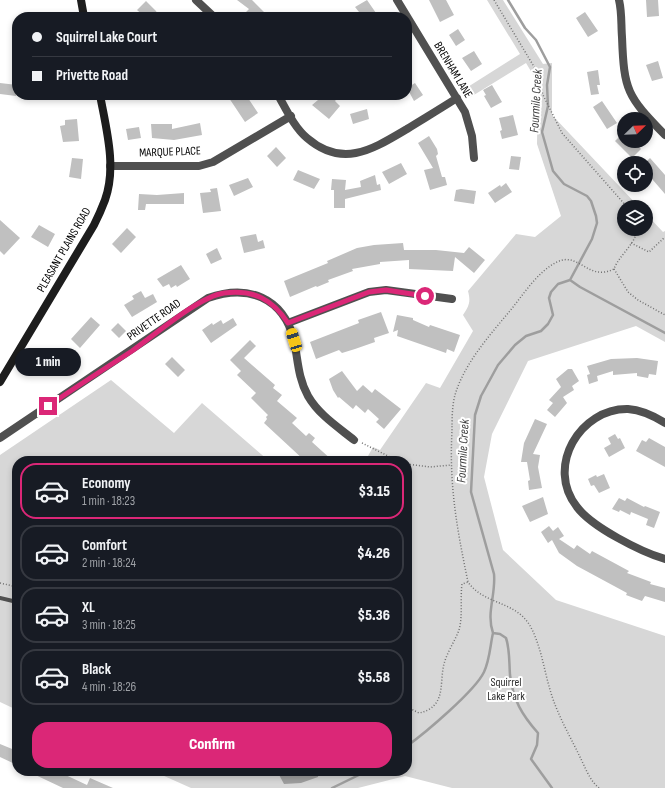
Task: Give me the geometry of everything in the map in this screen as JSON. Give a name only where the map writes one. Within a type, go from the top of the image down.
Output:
[{"type":"street","points":[[81,0],[83,12]]},
{"type":"street","points":[[196,0],[209,12]]},
{"type":"street","name":"BRENHAM LANE","points":[[397,0],[404,12]]},
{"type":"street","points":[[618,0],[622,65],[629,92],[634,101],[665,135]]},
{"type":"street","name":"BRENHAM LANE","points":[[412,24],[457,98],[468,121],[474,158]]},
{"type":"street","points":[[281,100],[307,138],[320,148],[346,154],[361,153],[382,144],[457,98]]},
{"type":"street","name":"PLEASANT PLAINS ROAD","points":[[0,382],[94,226],[106,199],[110,166],[107,132],[101,100]]},
{"type":"street","name":"MARQUE PLACE","points":[[110,166],[199,166],[213,162],[291,116]]},
{"type":"street","points":[[288,323],[369,292],[386,290],[452,299]]},
{"type":"street","name":"PRIVETTE ROAD","points":[[0,438],[208,298],[224,293],[244,292],[265,298],[280,310],[288,323],[294,340],[301,382],[308,397],[319,411],[354,440]]},
{"type":"street","points":[[665,423],[642,412],[629,409],[609,412],[592,419],[583,426],[567,452],[565,479],[569,494],[576,506],[588,519],[605,530],[665,559]]},
{"type":"lane","points":[[0,598],[12,601]]},
{"type":"path","points":[[494,0],[536,70],[544,99],[562,133],[621,200]]},
{"type":"path","points":[[636,236],[616,263],[614,269],[628,292],[638,300],[665,315]]},
{"type":"path","points":[[631,242],[649,252],[665,237]]},
{"type":"path","points":[[599,788],[587,771],[561,717],[552,695],[536,642],[528,624],[516,610],[481,595],[473,590],[468,582],[456,523],[451,465],[454,396],[473,360],[488,336],[542,272],[563,260],[575,262],[601,274],[614,269]]},
{"type":"path","points":[[354,440],[388,456]]},
{"type":"path","points":[[412,465],[430,467],[451,465]]},
{"type":"path","points":[[412,710],[419,713],[430,710],[439,697],[443,682],[444,664],[459,628],[462,584],[468,582]]},
{"type":"path","points":[[0,583],[12,586]]},
{"type":"green space","name":"Squirrel Lake Park","points":[[487,0],[503,0],[543,64],[552,63],[552,115],[617,184],[617,192],[625,192],[632,200],[617,200],[617,236],[653,236],[653,221],[663,232],[665,231],[665,342],[636,326],[528,361],[492,434],[484,477],[503,550],[556,600],[665,636],[665,788],[452,788],[405,776],[412,776],[412,456],[368,456],[373,447],[380,450],[426,383],[440,388],[473,331],[463,315],[469,304],[468,291],[516,234],[535,237],[561,216],[537,144],[538,83],[526,63],[469,98],[463,90],[520,54]]},
{"type":"green space","points":[[111,380],[174,433],[202,403],[263,456],[12,456],[12,708],[0,702],[0,455]]},
{"type":"green space","points":[[164,776],[405,776],[358,788],[191,788]]},
{"type":"shaded area","points":[[280,776],[318,776],[301,783],[284,784]]},
{"type":"building","points":[[237,0],[252,0],[264,12],[246,12],[249,9]]},
{"type":"building","points":[[367,0],[375,12],[359,12],[355,7]]},
{"type":"building","points":[[429,0],[446,0],[454,15],[440,22]]},
{"type":"building","points":[[646,0],[658,0],[659,16],[647,17]]},
{"type":"building","points":[[146,1],[156,12],[139,12],[137,10]]},
{"type":"building","points":[[585,12],[598,31],[588,37],[576,18]]},
{"type":"building","points":[[458,29],[465,40],[456,46],[449,35]]},
{"type":"building","points":[[474,51],[482,64],[471,71],[462,58]]},
{"type":"building","points":[[658,61],[663,78],[652,81],[646,65]]},
{"type":"building","points":[[598,70],[600,85],[597,85],[599,94],[591,95],[587,72]]},
{"type":"building","points":[[0,83],[12,84],[12,96],[0,94]]},
{"type":"building","points":[[415,83],[423,95],[414,101],[412,97],[412,85]]},
{"type":"building","points":[[492,85],[502,102],[491,108],[484,96],[486,95],[483,90]]},
{"type":"building","points":[[230,100],[249,100],[258,113],[245,122]]},
{"type":"building","points":[[318,100],[336,100],[335,101],[340,106],[329,119],[312,105]]},
{"type":"building","points":[[602,101],[617,123],[607,129],[593,107]]},
{"type":"building","points":[[367,109],[369,119],[353,124],[350,114]]},
{"type":"building","points":[[513,115],[518,135],[502,139],[500,131],[502,130],[499,118]]},
{"type":"building","points":[[77,119],[79,141],[63,142],[60,126],[65,125],[65,120]]},
{"type":"building","points":[[200,123],[202,135],[174,140],[152,138],[151,124],[172,124],[172,129]]},
{"type":"building","points":[[139,127],[141,138],[128,140],[126,129]]},
{"type":"building","points":[[429,136],[437,149],[438,154],[436,156],[442,177],[445,177],[447,185],[430,190],[424,170],[433,168],[418,143]]},
{"type":"building","points":[[276,147],[286,158],[277,167],[267,156]]},
{"type":"building","points":[[622,148],[641,149],[634,156],[630,156]]},
{"type":"building","points":[[511,156],[521,157],[519,170],[509,169]]},
{"type":"building","points":[[72,158],[83,159],[81,179],[69,177]]},
{"type":"building","points":[[653,161],[665,175],[665,194],[653,180]]},
{"type":"building","points":[[401,163],[407,174],[389,184],[382,172]]},
{"type":"building","points":[[298,170],[320,179],[314,189],[293,180]]},
{"type":"building","points":[[375,175],[377,185],[380,184],[381,190],[345,199],[345,208],[334,208],[334,190],[331,190],[332,179],[346,180],[345,190],[361,187],[360,181]]},
{"type":"building","points":[[248,178],[253,187],[234,196],[229,185]]},
{"type":"building","points":[[506,183],[512,192],[495,203],[488,193]]},
{"type":"building","points":[[217,188],[221,211],[203,213],[200,193],[211,192],[210,189]]},
{"type":"building","points":[[461,189],[476,191],[474,204],[454,201],[456,190]]},
{"type":"building","points":[[184,193],[184,204],[146,204],[145,210],[138,210],[139,194],[157,195]]},
{"type":"building","points":[[0,220],[20,238],[4,255],[0,251]]},
{"type":"building","points":[[39,225],[55,234],[48,247],[31,237]]},
{"type":"building","points":[[127,228],[136,237],[121,253],[112,244]]},
{"type":"building","points":[[256,234],[258,242],[263,240],[265,248],[244,253],[240,237]]},
{"type":"building","points":[[403,243],[404,250],[436,250],[464,253],[469,247],[485,260],[474,273],[455,257],[453,271],[409,269],[409,260],[380,262],[380,264],[352,269],[353,271],[328,280],[329,282],[290,297],[284,281],[328,263],[327,261],[357,248]]},
{"type":"building","points":[[217,248],[222,259],[211,264],[206,254]]},
{"type":"building","points":[[181,265],[190,279],[177,287],[176,285],[171,288],[169,284],[163,287],[157,279]]},
{"type":"building","points":[[141,291],[145,298],[153,294],[157,302],[132,317],[124,305],[134,299],[132,296]]},
{"type":"building","points":[[381,312],[389,333],[374,338],[375,342],[342,353],[339,350],[316,359],[310,342],[359,323],[358,320]]},
{"type":"building","points":[[397,315],[413,318],[413,320],[429,327],[430,325],[460,335],[454,352],[447,349],[446,353],[397,336],[398,330],[393,332]]},
{"type":"building","points":[[91,317],[100,325],[80,348],[71,339]]},
{"type":"building","points":[[233,318],[237,325],[211,343],[202,330],[212,323],[213,325],[221,320],[223,324]]},
{"type":"building","points":[[118,323],[126,331],[119,338],[111,330]]},
{"type":"building","points":[[250,340],[256,346],[244,358],[275,385],[273,388],[282,395],[277,401],[297,418],[292,423],[306,436],[309,433],[315,438],[312,442],[327,456],[300,456],[264,423],[268,415],[251,398],[256,393],[237,375],[241,371],[230,360]]},
{"type":"building","points":[[172,357],[185,370],[178,377],[165,364]]},
{"type":"building","points":[[637,358],[658,361],[656,375],[649,374],[648,378],[637,376],[637,373],[613,375],[613,371],[597,376],[598,381],[589,384],[587,375],[590,374],[587,366],[611,359]]},
{"type":"building","points":[[568,369],[572,369],[579,381],[572,386],[574,390],[563,397],[567,403],[555,417],[547,410],[553,403],[549,400],[561,387],[556,379]]},
{"type":"building","points":[[342,371],[357,391],[363,385],[372,393],[375,389],[401,409],[384,429],[376,422],[379,419],[368,409],[365,413],[356,405],[353,409],[339,397],[338,398],[329,379]]},
{"type":"building","points":[[535,419],[547,424],[533,454],[540,455],[538,467],[542,488],[529,490],[528,481],[530,480],[527,462],[521,462],[524,443]]},
{"type":"building","points":[[615,434],[618,439],[620,438],[625,448],[609,457],[604,448],[611,444],[608,438]]},
{"type":"building","points":[[649,438],[665,447],[665,467],[636,451],[642,440],[646,442]]},
{"type":"building","points":[[604,474],[610,488],[599,493],[594,485],[591,486],[588,479],[596,475],[597,477]]},
{"type":"building","points":[[543,497],[548,514],[530,522],[522,506]]},
{"type":"building","points":[[619,498],[625,501],[627,498],[644,507],[645,506],[660,512],[654,528],[646,525],[648,519],[631,512],[630,515],[620,510],[619,512],[612,509]]},
{"type":"building","points":[[549,526],[553,531],[558,527],[564,536],[559,539],[574,549],[577,545],[590,554],[592,551],[629,571],[627,573],[651,582],[650,584],[665,588],[665,602],[645,596],[642,601],[626,595],[627,593],[577,566],[559,553],[552,540],[548,543],[541,532]]},
{"type":"building","points":[[0,744],[12,749],[12,763],[0,757]]},
{"type":"building","points":[[38,776],[68,776],[87,785],[90,778],[113,788],[63,788]]},
{"type":"waterway","name":"Fourmile Creek","points":[[493,633],[490,618],[494,589],[494,574],[471,492],[475,415],[481,396],[498,365],[515,345],[526,336],[541,331],[548,324],[553,315],[549,298],[551,292],[558,284],[570,280],[592,239],[597,223],[591,201],[587,196],[564,184],[553,171],[542,132],[548,106],[547,85],[550,67],[536,40],[525,28],[508,0]]},
{"type":"waterway","points":[[570,280],[580,287],[665,333]]},
{"type":"waterway","name":"Fourmile Creek","points":[[493,633],[500,634],[506,638],[513,692],[519,707],[527,720],[538,733],[537,745],[531,759],[552,788]]},
{"type":"waterway","points":[[412,742],[449,711],[471,690],[479,680],[488,662],[493,633]]},
{"type":"waterway","points":[[332,788],[357,776]]},
{"type":"route","points":[[48,406],[132,351],[208,298],[224,293],[244,292],[265,298],[280,310],[288,323],[369,292],[386,290],[425,296]]}]
